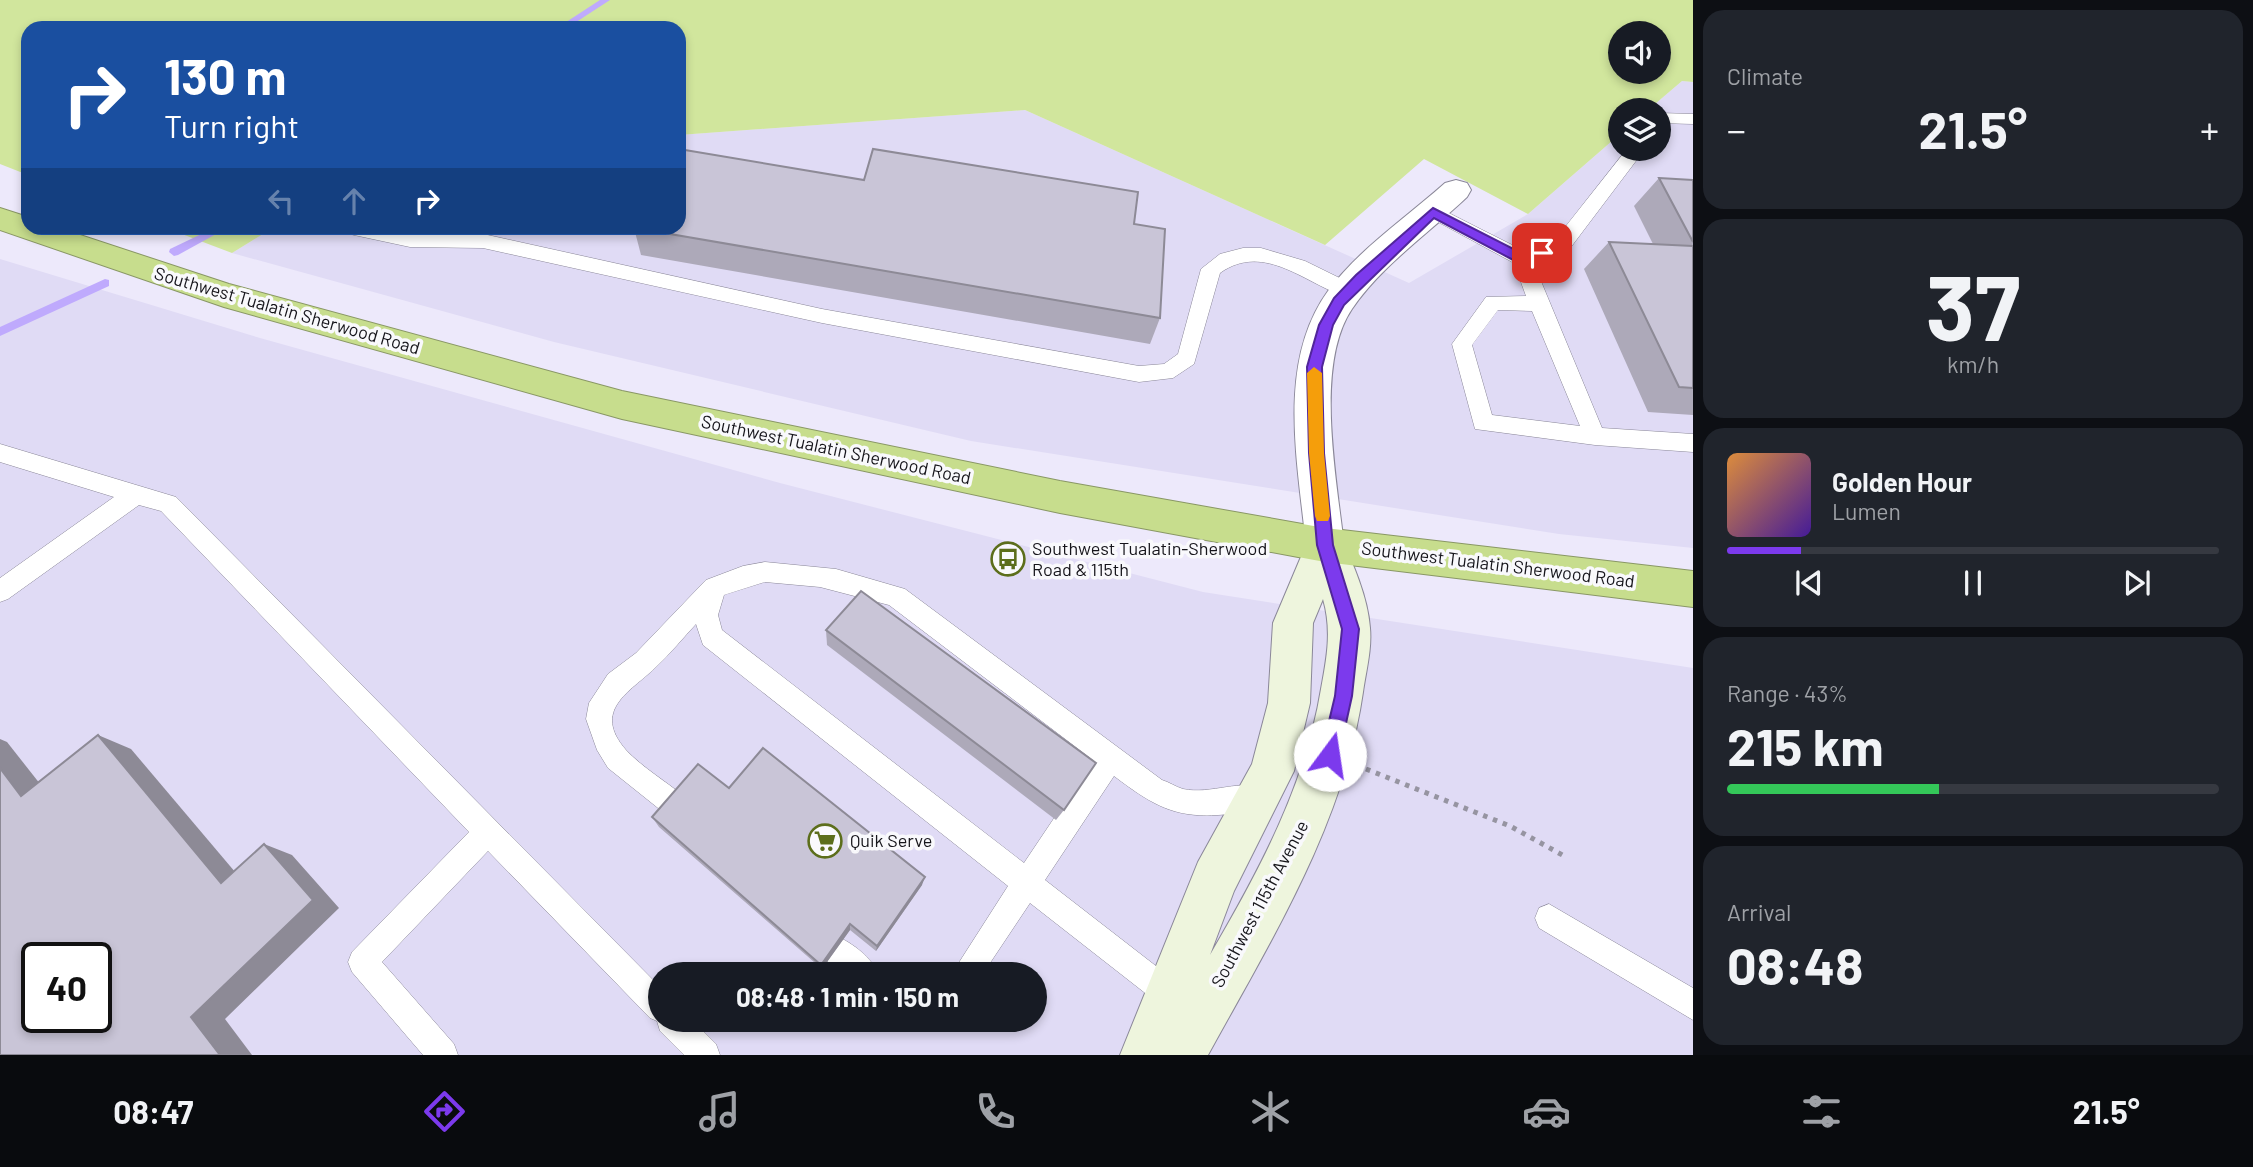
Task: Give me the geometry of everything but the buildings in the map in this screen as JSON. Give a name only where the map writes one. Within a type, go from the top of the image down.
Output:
[{"type":"highway","name":"Southwest Tualatin Sherwood Road","points":[[0,219],[21,226]]},
{"type":"highway","name":"Southwest Tualatin Sherwood Road","points":[[47,235],[224,295],[622,405],[1060,497],[1325,545],[1693,589]]},
{"type":"street","name":"Southwest 115th Avenue","points":[[1146,1055],[1186,1005],[1295,842],[1318,792],[1330,755],[1343,696],[1350,629],[1325,545],[1317,453],[1315,367],[1326,325],[1339,301],[1445,201]]},
{"type":"street","name":"Southwest 115th Avenue","points":[[1180,1055],[1186,1005],[1216,879],[1272,771],[1283,733],[1293,664],[1293,623],[1325,545]]},
{"type":"lane","points":[[1671,118],[1693,119]]},
{"type":"lane","points":[[1522,259],[1561,246],[1627,161]]},
{"type":"lane","points":[[1445,201],[1522,259],[1595,436]]},
{"type":"lane","points":[[387,235],[410,240],[483,241],[822,316],[1139,374],[1161,374],[1177,369],[1187,358],[1211,269],[1222,259],[1241,254],[1278,259],[1349,291]]},
{"type":"lane","points":[[1539,304],[1493,302],[1462,344],[1483,423],[1595,436],[1693,443]]},
{"type":"lane","points":[[0,453],[168,504],[648,996]]},
{"type":"lane","points":[[0,591],[136,494]]},
{"type":"lane","points":[[677,807],[617,759],[606,741],[599,719],[602,703],[617,681],[645,660],[715,588],[747,575],[772,571],[866,585],[897,597],[1153,789],[1183,802],[1210,803],[1258,798]]},
{"type":"lane","points":[[715,588],[706,614],[712,637],[1186,1005]]},
{"type":"lane","points":[[974,962],[1111,757]]},
{"type":"lane","points":[[443,1055],[362,962],[489,831]]},
{"type":"lane","points":[[1549,918],[1693,1005]]},
{"type":"lane","points":[[836,950],[850,962]]},
{"type":"lane","points":[[680,1032],[696,1052]]},
{"type":"path","points":[[1330,755],[1510,826],[1566,857]]},
{"type":"shaded area","points":[[1682,81],[1693,82],[1693,548],[1559,534],[971,441],[554,342],[232,253],[262,235],[686,235],[686,134],[1025,110],[1409,283],[1528,214],[1608,144],[1608,161],[1671,161],[1671,98],[1662,98]]},
{"type":"shaded area","points":[[0,259],[260,338],[780,483],[1203,592],[1693,668],[1693,1055],[0,1055]]},
{"type":"green space","points":[[0,0],[1693,0],[1693,82],[1682,81],[1662,98],[1608,98],[1608,144],[1528,214],[1424,159],[1325,245],[1025,110],[686,134],[686,21],[21,21],[21,172],[0,164]]},
{"type":"green space","points":[[184,235],[262,235],[232,253]]},
{"type":"waterway","points":[[572,21],[606,0]]},
{"type":"waterway","points":[[174,252],[208,235]]},
{"type":"waterway","points":[[0,332],[105,283]]},
{"type":"slow traffic","points":[[1314,373],[1323,516]]},
{"type":"place","name":"Southwest Tualatin-Sherwood Road & 115th","points":[[1008,559]]},
{"type":"place","name":"Quik Serve","points":[[825,841]]},
{"type":"route","points":[[1330,755],[1343,696],[1350,629],[1325,545],[1317,453],[1315,367],[1318,345],[1326,325],[1339,301],[1433,212],[1522,259],[1542,253]]}]
